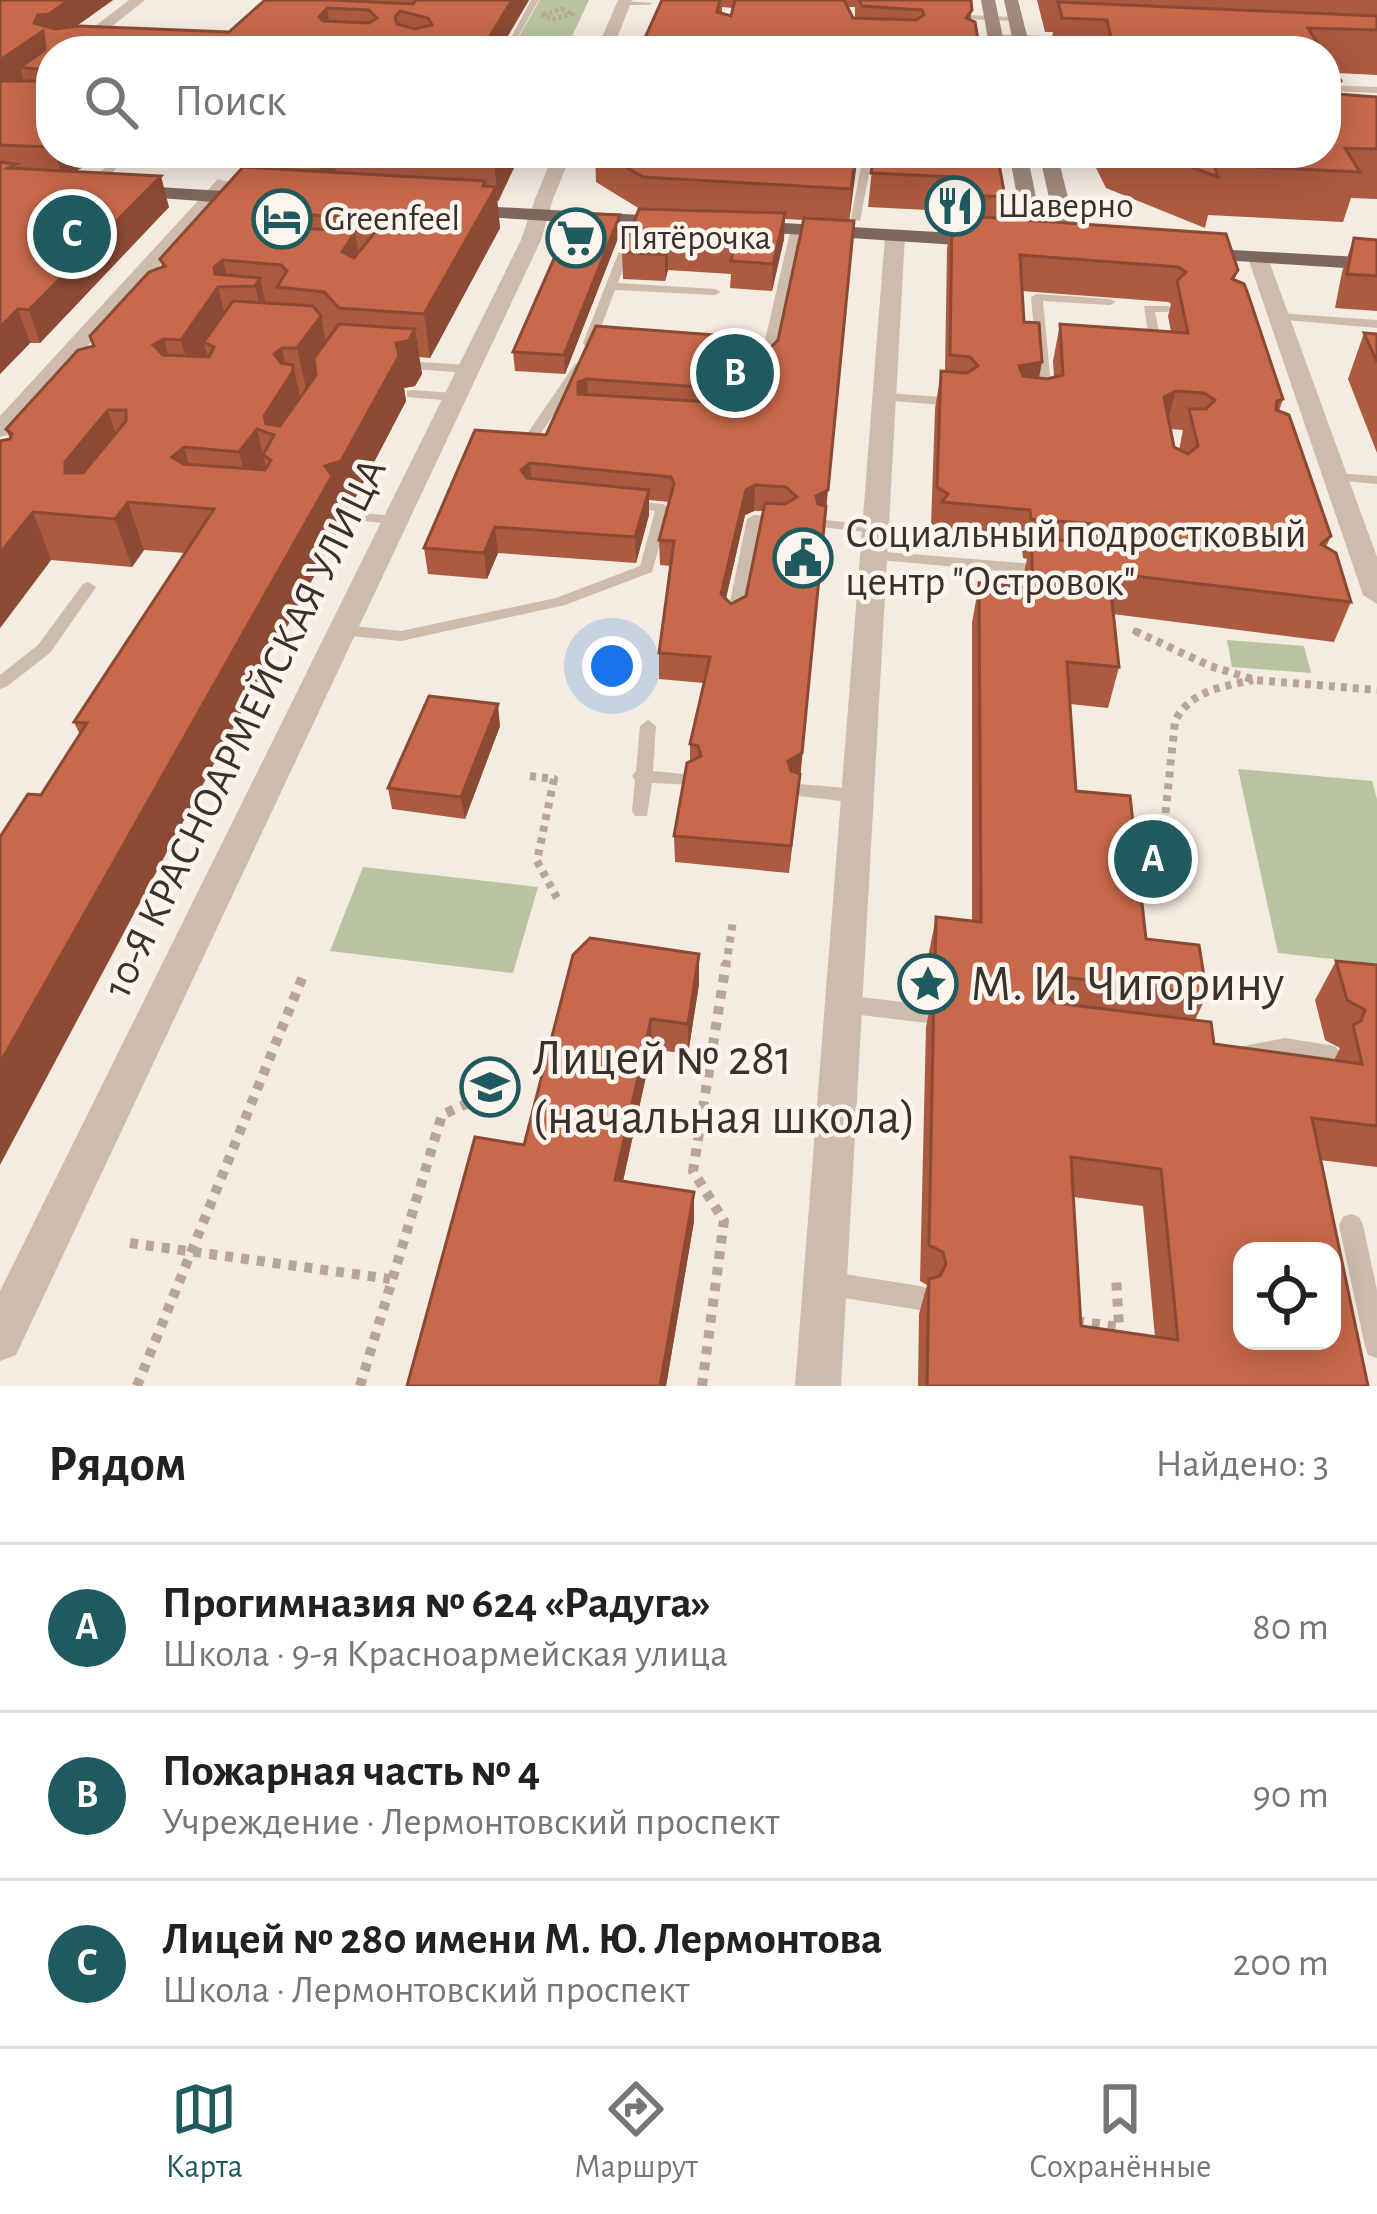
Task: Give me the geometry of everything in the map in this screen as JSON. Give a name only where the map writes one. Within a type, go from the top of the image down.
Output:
[{"type":"main road","points":[[988,0],[995,36]]},
{"type":"main road","points":[[1011,0],[1020,36]]},
{"type":"main road","points":[[1019,168],[1022,236]]},
{"type":"main road","points":[[1052,168],[1069,238]]},
{"type":"main road","points":[[93,180],[276,193]]},
{"type":"main road","points":[[449,202],[895,236],[1069,238],[1090,231]]},
{"type":"main road","points":[[542,207],[635,220],[704,220]]},
{"type":"main road","points":[[743,212],[1022,236]]},
{"type":"main road","points":[[1186,236],[1377,246]]},
{"type":"main road","points":[[1165,252],[1377,264]]},
{"type":"street","points":[[98,36],[138,0]]},
{"type":"street","points":[[610,36],[624,1]]},
{"type":"street","name":"10-Я КРАСНОАРМЕЙСКАЯ УЛИЦА","points":[[0,1339],[461,383],[557,168]]},
{"type":"street","points":[[5,419],[55,383],[218,190]]},
{"type":"street","points":[[818,1386],[895,236]]},
{"type":"street","points":[[1258,258],[1314,448],[1334,477],[1368,591]]},
{"type":"lane","points":[[514,36],[535,0]]},
{"type":"lane","points":[[624,1],[649,4]]},
{"type":"lane","points":[[965,17],[1016,19]]},
{"type":"lane","points":[[1341,89],[1377,90]]},
{"type":"lane","points":[[93,180],[109,168]]},
{"type":"lane","points":[[856,219],[870,177],[867,168]]},
{"type":"lane","points":[[521,451],[577,374],[635,220]]},
{"type":"lane","points":[[716,421],[737,422],[748,380],[766,363],[796,230]]},
{"type":"lane","points":[[612,286],[715,292]]},
{"type":"lane","points":[[1034,407],[1047,408],[1037,298],[1111,302]]},
{"type":"lane","points":[[1158,358],[1148,308],[1167,309]]},
{"type":"lane","points":[[1272,316],[1377,324]]},
{"type":"lane","points":[[383,363],[461,383]]},
{"type":"lane","points":[[411,394],[461,383]]},
{"type":"lane","points":[[884,397],[962,402]]},
{"type":"lane","points":[[1334,477],[1377,480]]},
{"type":"lane","points":[[342,630],[401,636],[560,602],[647,569],[663,508],[620,504]]},
{"type":"lane","points":[[346,516],[395,520]]},
{"type":"lane","points":[[734,621],[754,519],[784,521]]},
{"type":"lane","points":[[825,524],[875,538],[1062,571]]},
{"type":"lane","points":[[875,538],[931,535]]},
{"type":"lane","points":[[0,683],[44,649],[88,587]]},
{"type":"lane","points":[[641,811],[648,726]]},
{"type":"lane","points":[[641,776],[688,780]]},
{"type":"lane","points":[[799,790],[858,796]]},
{"type":"lane","points":[[844,1004],[926,1014]]},
{"type":"lane","points":[[1216,1052],[1285,1047],[1328,1052]]},
{"type":"lane","points":[[1351,1225],[1377,1346]]},
{"type":"lane","points":[[824,1283],[920,1298]]},
{"type":"path","points":[[1133,630],[1210,666],[1255,680],[1377,690]]},
{"type":"path","points":[[1163,837],[1174,721],[1180,706],[1193,695],[1255,680]]},
{"type":"path","points":[[530,776],[554,779],[537,861],[557,898]]},
{"type":"path","points":[[702,1386],[724,1222],[693,1171],[733,921]]},
{"type":"path","points":[[137,1386],[305,971]]},
{"type":"path","points":[[360,1386],[442,1114],[498,1089]]},
{"type":"path","points":[[130,1243],[390,1280]]},
{"type":"path","points":[[1063,1320],[1119,1327],[1116,1277]]},
{"type":"green space","points":[[540,0],[589,0],[572,36],[519,36]]},
{"type":"green space","points":[[1227,640],[1304,646],[1311,673],[1232,667]]},
{"type":"green space","points":[[1238,769],[1372,781],[1377,799],[1377,964],[1278,953]]},
{"type":"green space","points":[[363,867],[538,887],[513,973],[330,951]]},
{"type":"building","points":[[0,0],[69,0],[49,14],[38,15],[34,23],[55,29],[229,32],[265,0],[413,4],[416,0],[512,0],[490,36],[44,36],[43,31],[0,60]],"holes":[[[327,8],[369,10],[377,18],[369,23],[319,17]],[[400,11],[428,18],[432,25],[415,29],[397,24],[395,17]]]},
{"type":"building","points":[[662,0],[720,0],[717,12],[731,16],[735,0],[844,0],[853,18],[916,20],[924,15],[922,10],[862,6],[859,0],[971,0],[972,10],[966,18],[975,22],[977,36],[646,36]]},
{"type":"building","points":[[1058,2],[1377,16],[1377,30],[1308,28],[1313,36],[1111,36],[1107,20],[1062,18]]},
{"type":"building","points":[[36,56],[36,69],[20,67]]},
{"type":"building","points":[[0,81],[36,81],[36,146],[0,145]]},
{"type":"building","points":[[1341,94],[1377,97],[1377,149],[1345,148],[1360,172],[1277,168],[1341,168]]},
{"type":"building","points":[[0,162],[16,164],[8,168],[161,176],[29,310],[18,309],[0,327]]},
{"type":"building","points":[[242,168],[485,181],[483,186],[496,187],[424,314],[339,308],[324,292],[277,287],[287,271],[281,265],[223,260],[214,267],[215,274],[260,278],[255,286],[218,287],[181,340],[164,339],[153,345],[163,355],[209,357],[214,347],[204,342],[233,301],[313,306],[321,316],[297,348],[282,348],[274,354],[281,363],[293,365],[264,416],[266,424],[280,426],[316,375],[314,358],[339,324],[415,329],[408,341],[396,343],[399,356],[341,461],[325,466],[332,476],[0,1063],[0,837],[28,794],[41,795],[87,723],[74,722],[214,509],[128,502],[115,519],[33,512],[0,553],[0,441],[10,439],[12,434],[6,429],[78,350],[94,346],[90,336],[149,272],[165,266],[160,259]],"holes":[[[283,213],[371,219],[381,225],[354,258],[342,252],[355,232],[278,226],[272,219]],[[108,410],[126,410],[126,421],[83,473],[65,473],[65,462]],[[257,429],[274,435],[263,455],[271,460],[265,470],[183,464],[172,457],[184,447],[239,452]]]},
{"type":"building","points":[[628,168],[854,168],[851,189],[643,177]]},
{"type":"building","points":[[872,168],[1000,168],[1005,197],[952,194],[953,177],[871,173]]},
{"type":"building","points":[[1194,168],[1215,168],[1218,177]]},
{"type":"building","points":[[639,209],[785,213],[773,264],[731,261],[734,247],[668,243],[665,255],[622,252]]},
{"type":"building","points":[[574,213],[620,215],[564,355],[513,352]]},
{"type":"building","points":[[952,215],[1226,234],[1238,270],[1232,279],[1244,284],[1283,399],[1277,401],[1276,410],[1289,415],[1331,536],[1321,544],[1336,553],[1351,602],[1109,573],[1119,667],[1067,662],[1076,791],[1130,796],[1146,939],[1199,945],[1207,995],[1056,976],[1044,981],[1041,991],[1055,1003],[1211,1022],[1214,1044],[1362,1064],[1353,1025],[1361,1021],[1365,1010],[1347,1000],[1336,961],[1377,965],[1377,1126],[1312,1118],[1338,1242],[1233,1242],[1233,1350],[1341,1350],[1341,1257],[1368,1386],[927,1386],[929,1279],[940,1276],[946,1264],[943,1252],[929,1245],[934,988],[950,976],[946,966],[935,961],[936,917],[981,922],[979,583],[1033,588],[1031,538],[1094,543],[1106,533],[1095,524],[1031,519],[1030,510],[942,502],[948,494],[937,487],[941,371],[967,373],[978,366],[970,357],[950,355]],"holes":[[[1020,255],[1178,267],[1186,272],[1177,281],[1188,333],[1060,324],[1063,375],[1023,376],[1019,366],[1042,362],[1039,323],[1024,322]],[[1176,391],[1204,393],[1215,400],[1206,409],[1189,409],[1198,446],[1188,454],[1174,447],[1164,397]],[[1200,526],[1243,529],[1255,537],[1242,548],[1192,542],[1189,532]],[[1071,1157],[1161,1169],[1178,1340],[1081,1326]]]},
{"type":"building","points":[[804,218],[854,221],[828,490],[816,496],[818,504],[826,506],[802,753],[788,761],[791,771],[800,774],[791,846],[674,836],[687,763],[701,756],[698,746],[690,744],[710,657],[659,653],[674,541],[659,540],[674,484],[671,477],[530,463],[521,470],[527,478],[649,490],[635,537],[495,527],[484,553],[424,548],[475,430],[546,435],[596,326],[755,338],[738,355],[729,389],[587,379],[578,382],[578,394],[745,404],[759,359],[778,340]],"holes":[[[755,485],[786,487],[797,497],[785,504],[765,503],[746,596],[731,604],[721,594],[746,490]]]},
{"type":"building","points":[[1354,238],[1377,240],[1377,276],[1347,274]]},
{"type":"building","points":[[1364,333],[1377,334],[1377,362]]},
{"type":"building","points":[[429,696],[498,704],[461,797],[388,788]]},
{"type":"building","points":[[590,938],[699,954],[688,1024],[651,1019],[615,1180],[694,1192],[660,1386],[407,1386],[475,1137],[524,1145],[573,955]]},
{"type":"place","name":"Шаверно","points":[[955,206]]},
{"type":"place","name":"Greenfeel","points":[[282,219]]},
{"type":"place","name":"Лицей № 280 имени М. Ю. Лермонтова","points":[[72,234]]},
{"type":"place","name":"Пятёрочка","points":[[576,238]]},
{"type":"place","name":"Пожарная часть № 4","points":[[735,373]]},
{"type":"place","name":"Социальный подростковый центр \"Островок\"","points":[[803,558]]},
{"type":"place","name":"Прогимназия № 624 «Радуга»","points":[[1153,859]]},
{"type":"place","name":"М. И. Чигорину","points":[[928,984]]},
{"type":"place","name":"Лицей № 281 (начальная школа)","points":[[490,1087]]}]
